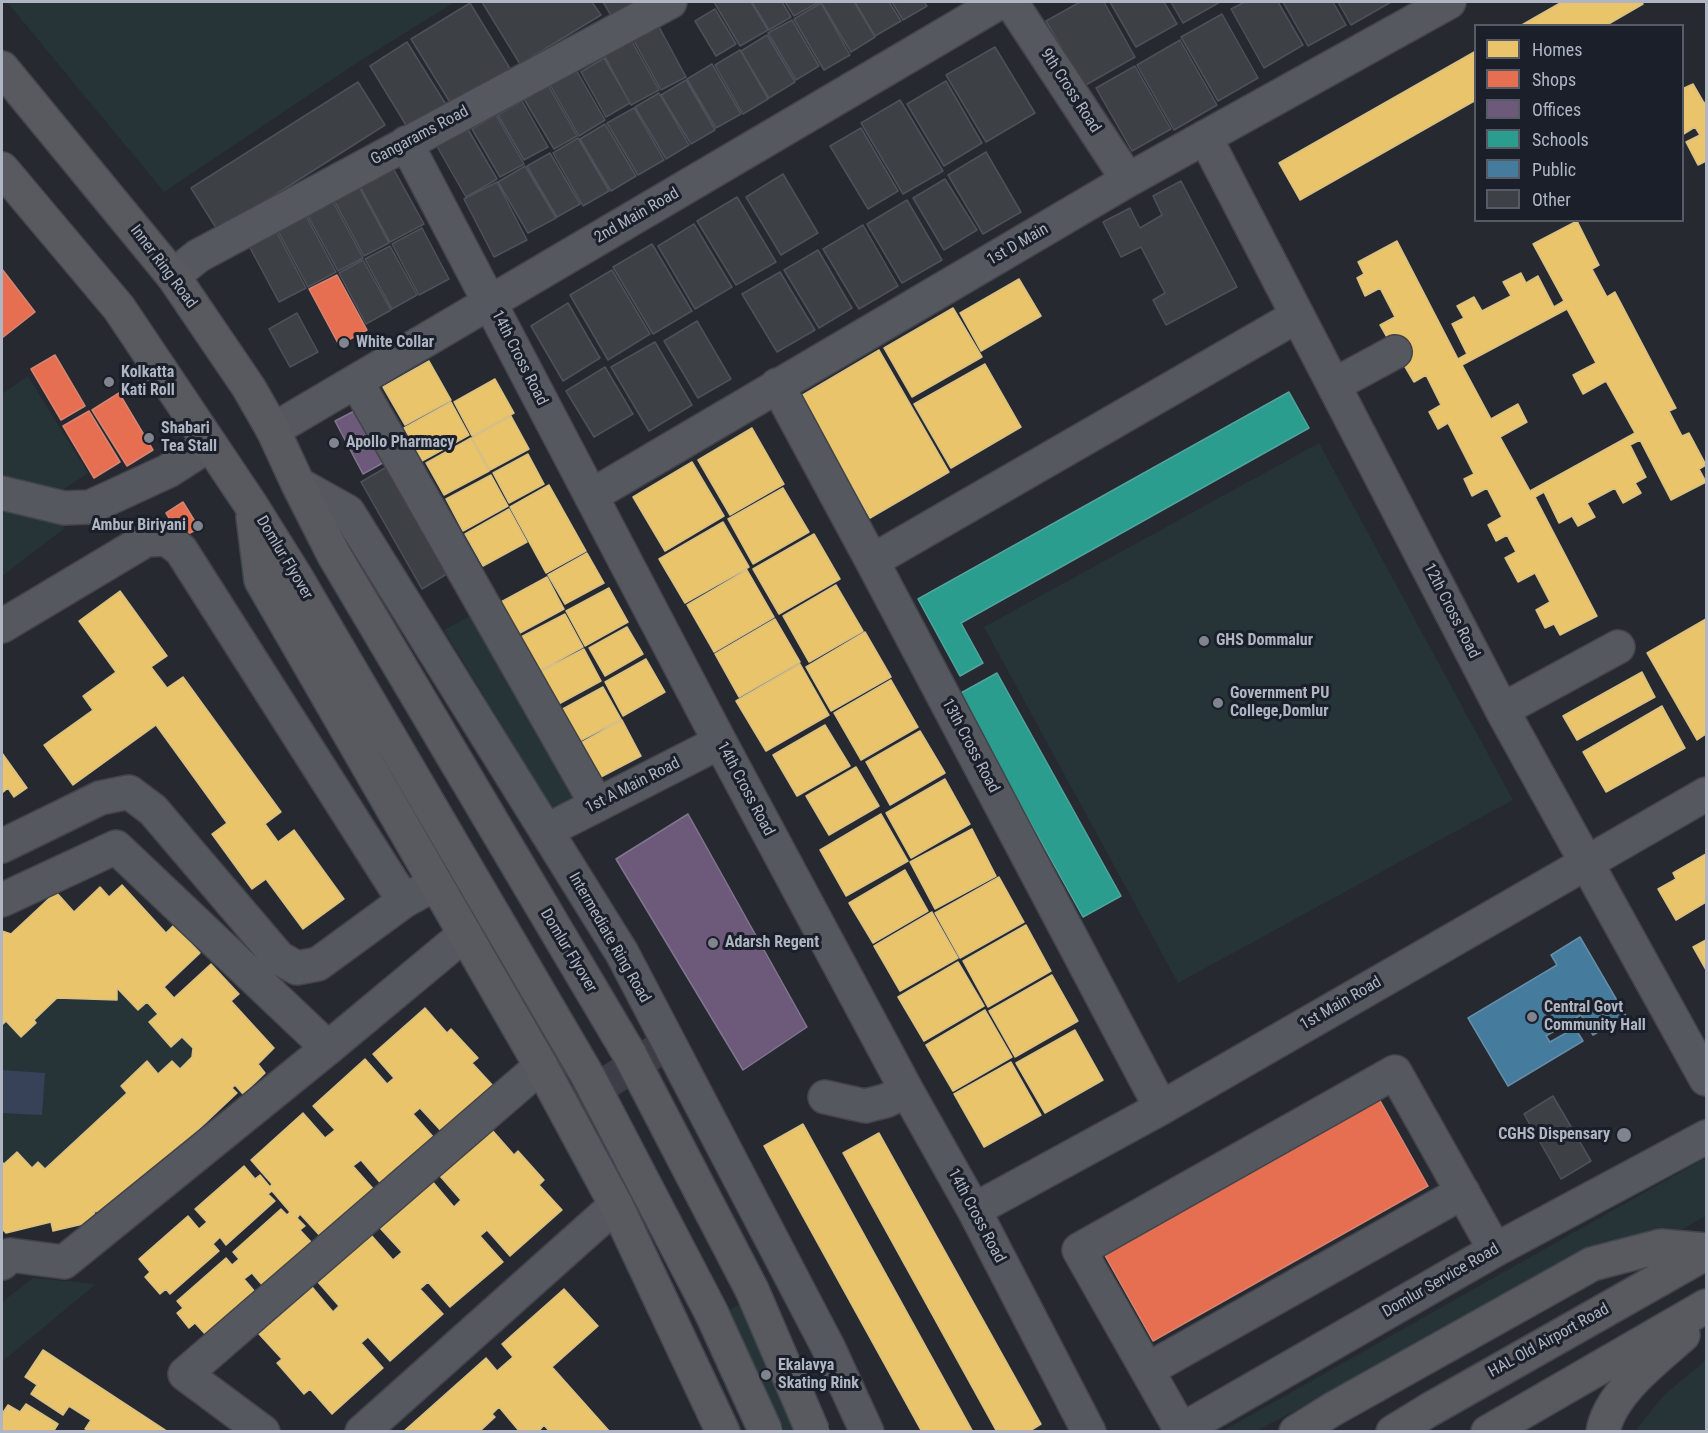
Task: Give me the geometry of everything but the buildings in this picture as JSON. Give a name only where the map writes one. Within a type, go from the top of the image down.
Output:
[{"type":"main road","name":"Inner Ring Road","points":[[2,68],[173,276],[249,388],[273,430],[298,484]]},
{"type":"main road","points":[[2,169],[119,308],[251,505],[261,580],[541,1066],[616,1205],[723,1431]]},
{"type":"main road","name":"Domlur Flyover","points":[[298,484],[334,555],[630,1055],[752,1290],[813,1431]]},
{"type":"main road","name":"Domlur Flyover","points":[[251,505],[296,577],[589,1078],[711,1312],[766,1431]]},
{"type":"main road","points":[[1296,1431],[1592,1264],[1661,1246],[1707,1251]]},
{"type":"main road","name":"HAL Old Airport Road","points":[[1393,1431],[1707,1251]]},
{"type":"main road","points":[[1488,1431],[1707,1306]]},
{"type":"main road","points":[[1603,1431],[1604,1423],[1625,1388],[1707,1313]]},
{"type":"street","name":"Gangarams Road","points":[[173,276],[198,256],[670,2]]},
{"type":"street","name":"2nd Main Road","points":[[273,430],[1000,2]]},
{"type":"street","name":"9th Cross Road","points":[[1011,2],[1128,180]]},
{"type":"street","name":"1st D Main","points":[[591,496],[1128,180],[1449,2]]},
{"type":"street","name":"12th Cross Road","points":[[1205,137],[1502,710],[1707,1079]]},
{"type":"street","name":"14th Cross Road","points":[[406,143],[720,742],[907,1091],[974,1210],[1089,1431]]},
{"type":"street","points":[[872,561],[1297,316]]},
{"type":"street","points":[[1334,385],[1395,352]]},
{"type":"street","points":[[356,381],[597,805]]},
{"type":"street","name":"13th Cross Road","points":[[777,385],[1161,1108]]},
{"type":"street","points":[[2,493],[64,508],[90,507],[168,471],[210,444]]},
{"type":"street","name":"Intermediate Ring Road","points":[[298,484],[348,512],[622,953],[829,1349],[867,1431]]},
{"type":"street","points":[[2,626],[146,540],[167,539],[181,550],[404,901]]},
{"type":"street","points":[[1502,710],[1618,647]]},
{"type":"street","name":"1st A Main Road","points":[[546,831],[720,742]]},
{"type":"street","points":[[2,846],[100,798],[129,792],[153,810],[279,958],[297,968],[318,964],[404,901],[435,883]]},
{"type":"street","name":"1st Main Road","points":[[974,1210],[1161,1108],[1707,794]]},
{"type":"street","points":[[2,900],[116,848],[328,1048]]},
{"type":"street","points":[[2,1263],[10,1255],[64,1262],[465,934]]},
{"type":"street","points":[[262,1431],[184,1374],[541,1066]]},
{"type":"street","points":[[1179,1431],[1079,1250],[1395,1072],[1495,1250]]},
{"type":"street","points":[[825,1097],[865,1106],[885,1101],[907,1091]]},
{"type":"street","name":"Domlur Service Road","points":[[1179,1431],[1495,1250],[1707,1137]]},
{"type":"street","points":[[1147,1370],[1462,1192]]},
{"type":"street","points":[[362,1431],[616,1205]]},
{"type":"shaded area","points":[[7,2],[455,2],[358,62],[164,192]]},
{"type":"shaded area","points":[[28,376],[88,473],[37,507],[65,528],[2,576],[2,394]]},
{"type":"shaded area","name":"Government PU College,Domlur","points":[[1319,443],[1513,800],[1178,983],[984,627]]},
{"type":"shaded area","points":[[474,614],[583,799],[554,812],[444,630]]},
{"type":"shaded area","points":[[117,988],[138,1010],[147,1002],[158,1014],[149,1022],[171,1046],[182,1037],[193,1048],[192,1057],[180,1069],[158,1074],[147,1062],[121,1086],[127,1093],[45,1169],[32,1168],[17,1152],[4,1164],[2,1162],[2,1025],[6,1021],[21,1037],[36,1023],[34,1020],[57,998],[117,1000]]},
{"type":"shaded area","points":[[1702,1160],[1706,1160],[1706,1216],[1530,1316],[1325,1395],[1256,1431],[1221,1432]]},
{"type":"shaded area","points":[[33,1278],[96,1284],[2,1362],[2,1302]]},
{"type":"shaded area","name":"Ekalavya Skating Rink","points":[[767,1291],[827,1431],[754,1431],[706,1321]]},
{"type":"shaded area","points":[[1706,1360],[1706,1431],[1635,1431],[1664,1395]]},
{"type":"water","points":[[2,1070],[45,1073],[42,1115],[2,1113]]},
{"type":"tunnel","points":[[565,1110],[668,1043]]},
{"type":"place","name":"White Collar","points":[[344,343]]},
{"type":"place","name":"Kolkatta Kati Roll","points":[[109,382]]},
{"type":"place","name":"Shabari Tea Stall","points":[[149,438]]},
{"type":"place","name":"Apollo Pharmacy","points":[[334,443]]},
{"type":"place","name":"Ambur Biriyani","points":[[198,526]]},
{"type":"place","name":"GHS Dommalur","points":[[1204,641]]},
{"type":"place","name":"Government PU College,Domlur","points":[[1218,703]]},
{"type":"place","name":"Adarsh Regent","points":[[713,943]]},
{"type":"place","name":"Central Govt Community Hall","points":[[1532,1017]]},
{"type":"place","name":"CGHS Dispensary","points":[[1624,1135]]},
{"type":"place","name":"Ekalavya Skating Rink","points":[[766,1375]]}]
